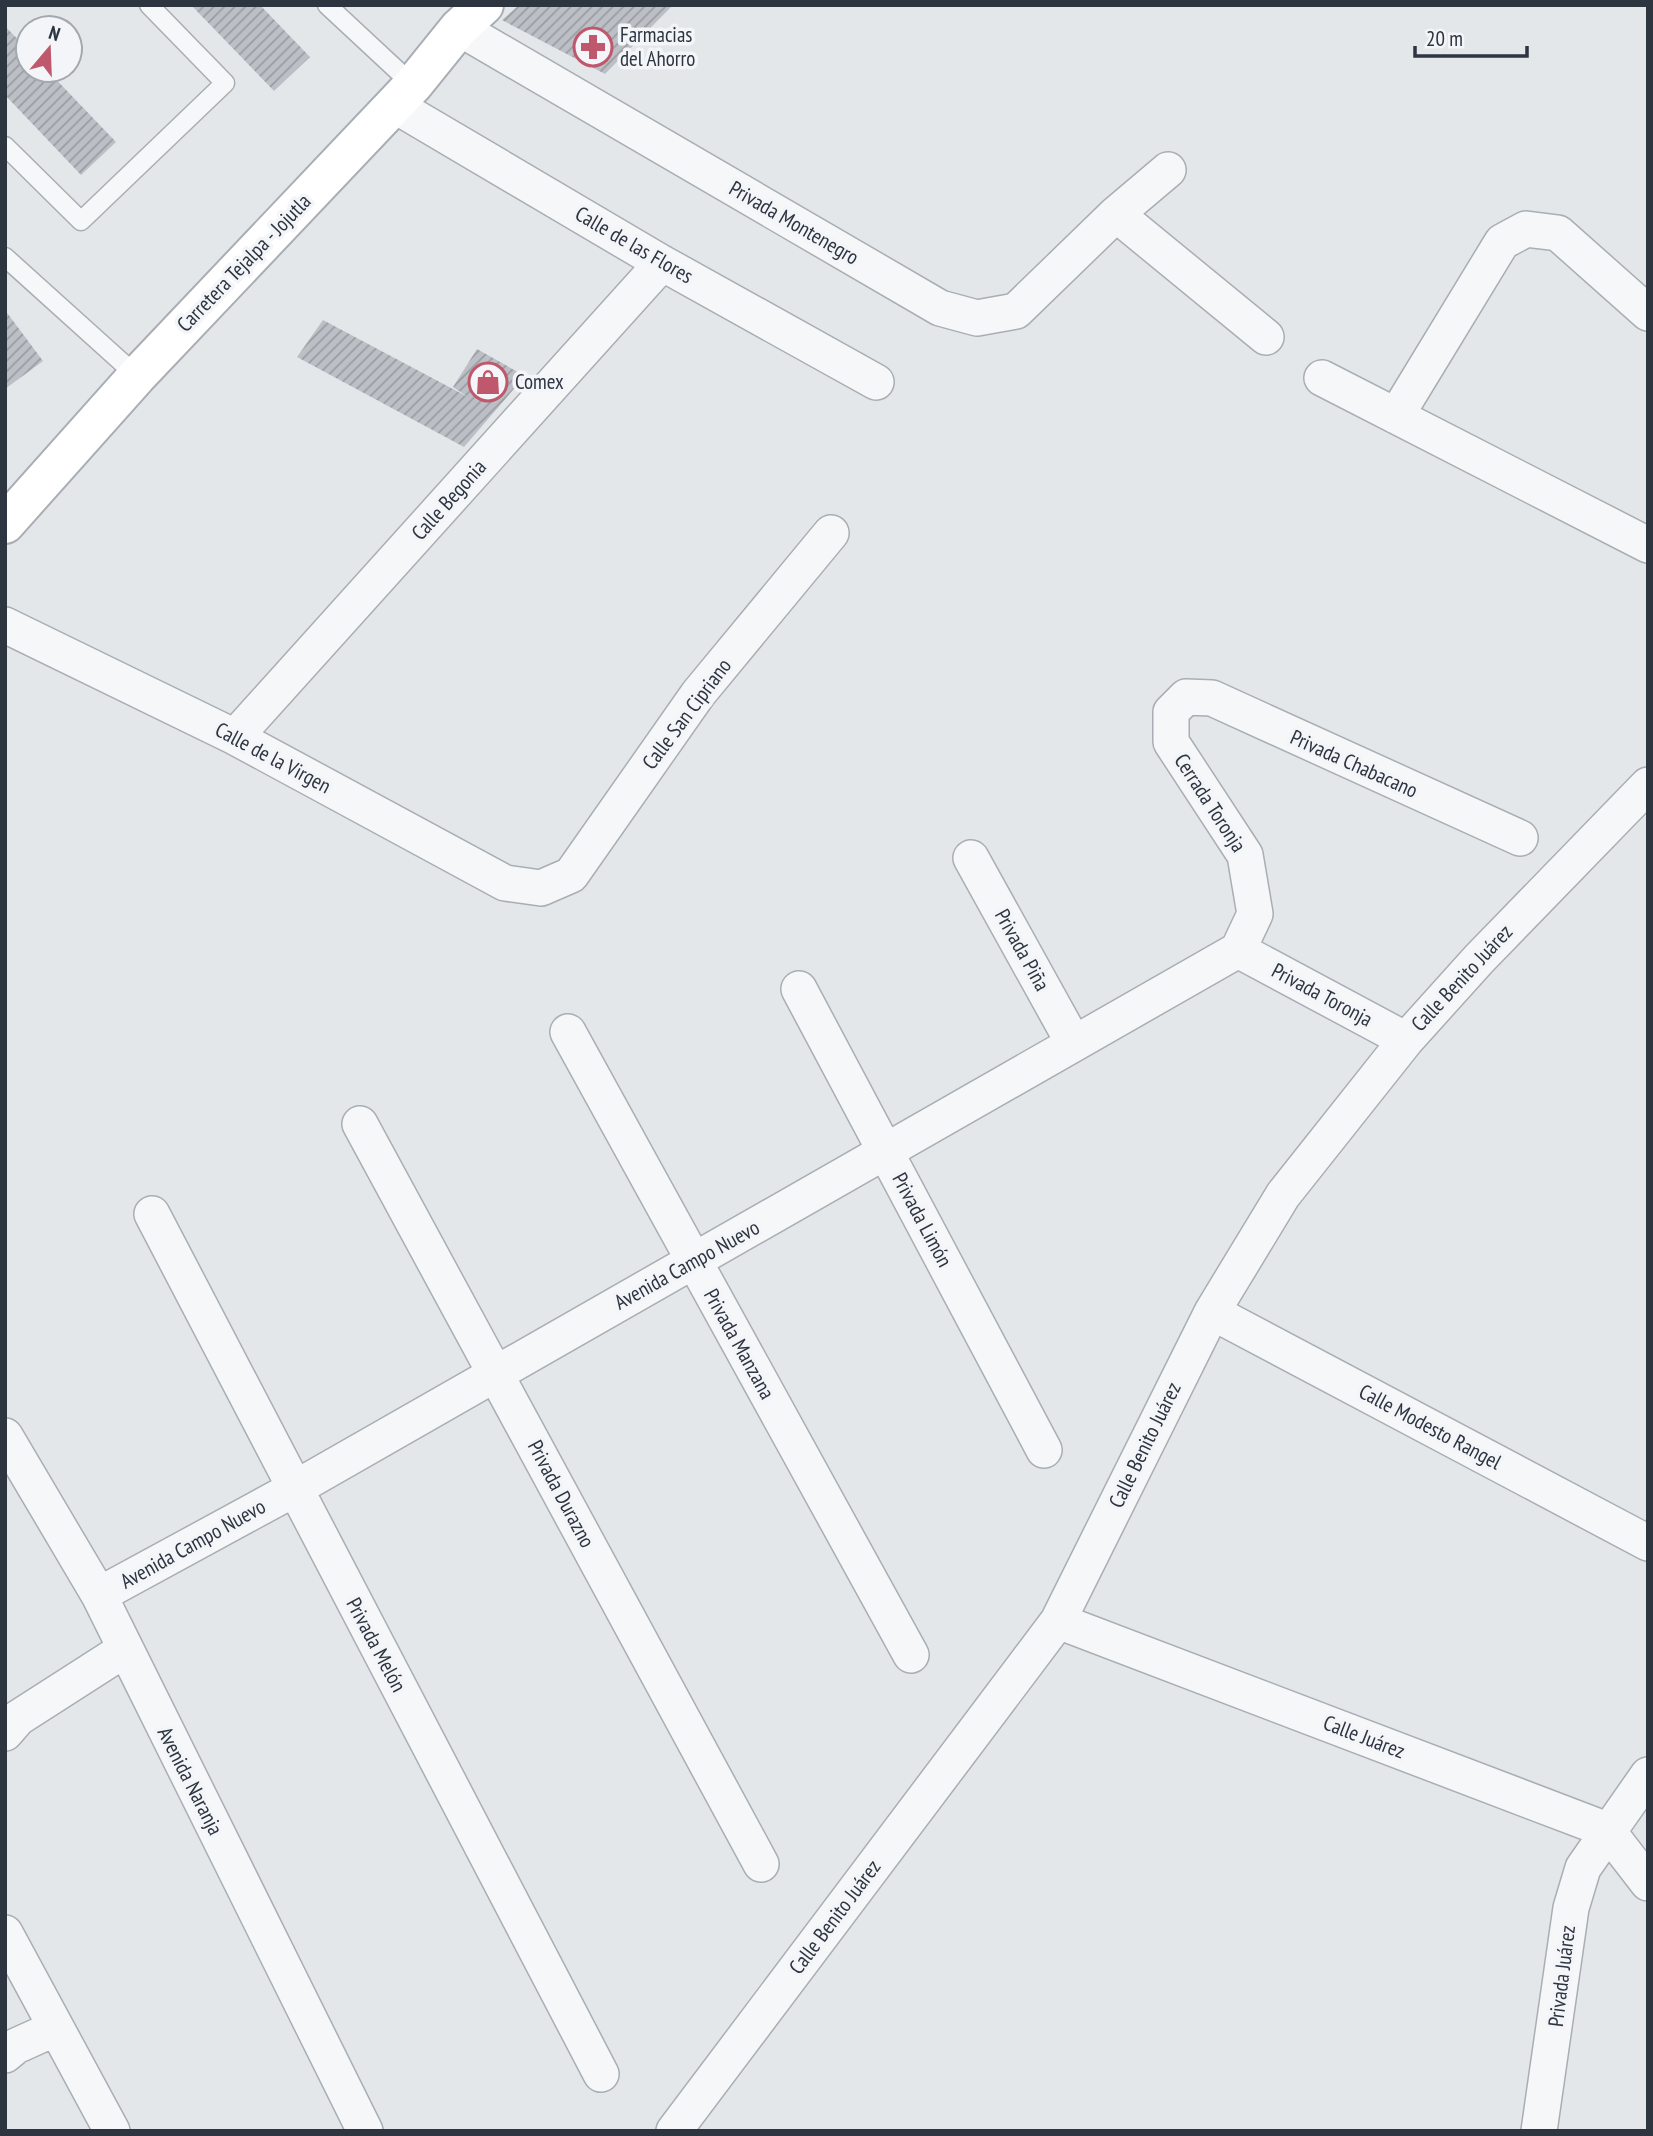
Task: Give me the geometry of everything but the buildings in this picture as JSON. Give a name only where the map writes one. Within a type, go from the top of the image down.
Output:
[{"type":"main road","name":"Carretera Tejalpa - Jojutla","points":[[5,524],[137,376],[404,95],[471,17]]},
{"type":"street","name":"Privada Montenegro","points":[[471,17],[940,308],[977,317],[1016,311],[1116,214],[1168,170]]},
{"type":"street","name":"Calle de las Flores","points":[[404,95],[662,263],[876,382]]},
{"type":"street","points":[[1116,214],[1266,337]]},
{"type":"street","points":[[1395,416],[1502,242],[1526,229],[1558,233],[1648,313]]},
{"type":"street","name":"Calle Begonia","points":[[235,737],[662,263]]},
{"type":"street","points":[[1322,378],[1648,545]]},
{"type":"street","name":"Calle San Cipriano","points":[[541,888],[571,875],[698,694],[831,533]]},
{"type":"street","name":"Calle de la Virgen","points":[[5,625],[235,737],[505,883],[541,888]]},
{"type":"street","name":"Privada Chabacano","points":[[1186,697],[1212,698],[1520,838]]},
{"type":"street","name":"Cerrada Toronja","points":[[1186,697],[1171,712],[1171,742],[1245,855],[1255,914],[1238,950]]},
{"type":"street","name":"Calle Benito Juárez","points":[[674,2131],[1058,1621],[1212,1312],[1283,1195],[1406,1040],[1479,959],[1648,785]]},
{"type":"street","name":"Privada Piña","points":[[971,858],[1073,1042]]},
{"type":"street","name":"Privada Toronja","points":[[1238,950],[1406,1040]]},
{"type":"street","name":"Avenida Campo Nuevo","points":[[99,1595],[294,1489],[887,1153],[1073,1042],[1238,950]]},
{"type":"street","name":"Privada Limón","points":[[799,989],[1044,1450]]},
{"type":"street","name":"Privada Manzana","points":[[568,1032],[911,1655]]},
{"type":"street","name":"Privada Durazno","points":[[360,1124],[761,1864]]},
{"type":"street","name":"Privada Melón","points":[[152,1214],[601,2074]]},
{"type":"street","name":"Calle Modesto Rangel","points":[[1212,1312],[1648,1543]]},
{"type":"street","name":"Avenida Naranja","points":[[5,1436],[99,1595],[365,2131]]},
{"type":"street","name":"Calle Juárez","points":[[1058,1621],[1607,1830]]},
{"type":"street","points":[[5,1733],[19,1718],[124,1650]]},
{"type":"street","points":[[1648,1775],[1607,1830],[1648,1883]]},
{"type":"street","name":"Privada Juárez","points":[[1539,2131],[1571,1908],[1583,1868],[1607,1830]]},
{"type":"street","points":[[5,1933],[112,2131]]},
{"type":"street","points":[[9,2046],[55,2028]]},
{"type":"lane","points":[[5,146],[81,221],[225,83],[149,5]]},
{"type":"lane","points":[[327,5],[404,95]]},
{"type":"lane","points":[[5,257],[137,376]]},
{"type":"place","name":"Farmacias del Ahorro","points":[[593,47]]},
{"type":"place","name":"Comex","points":[[488,382]]}]
